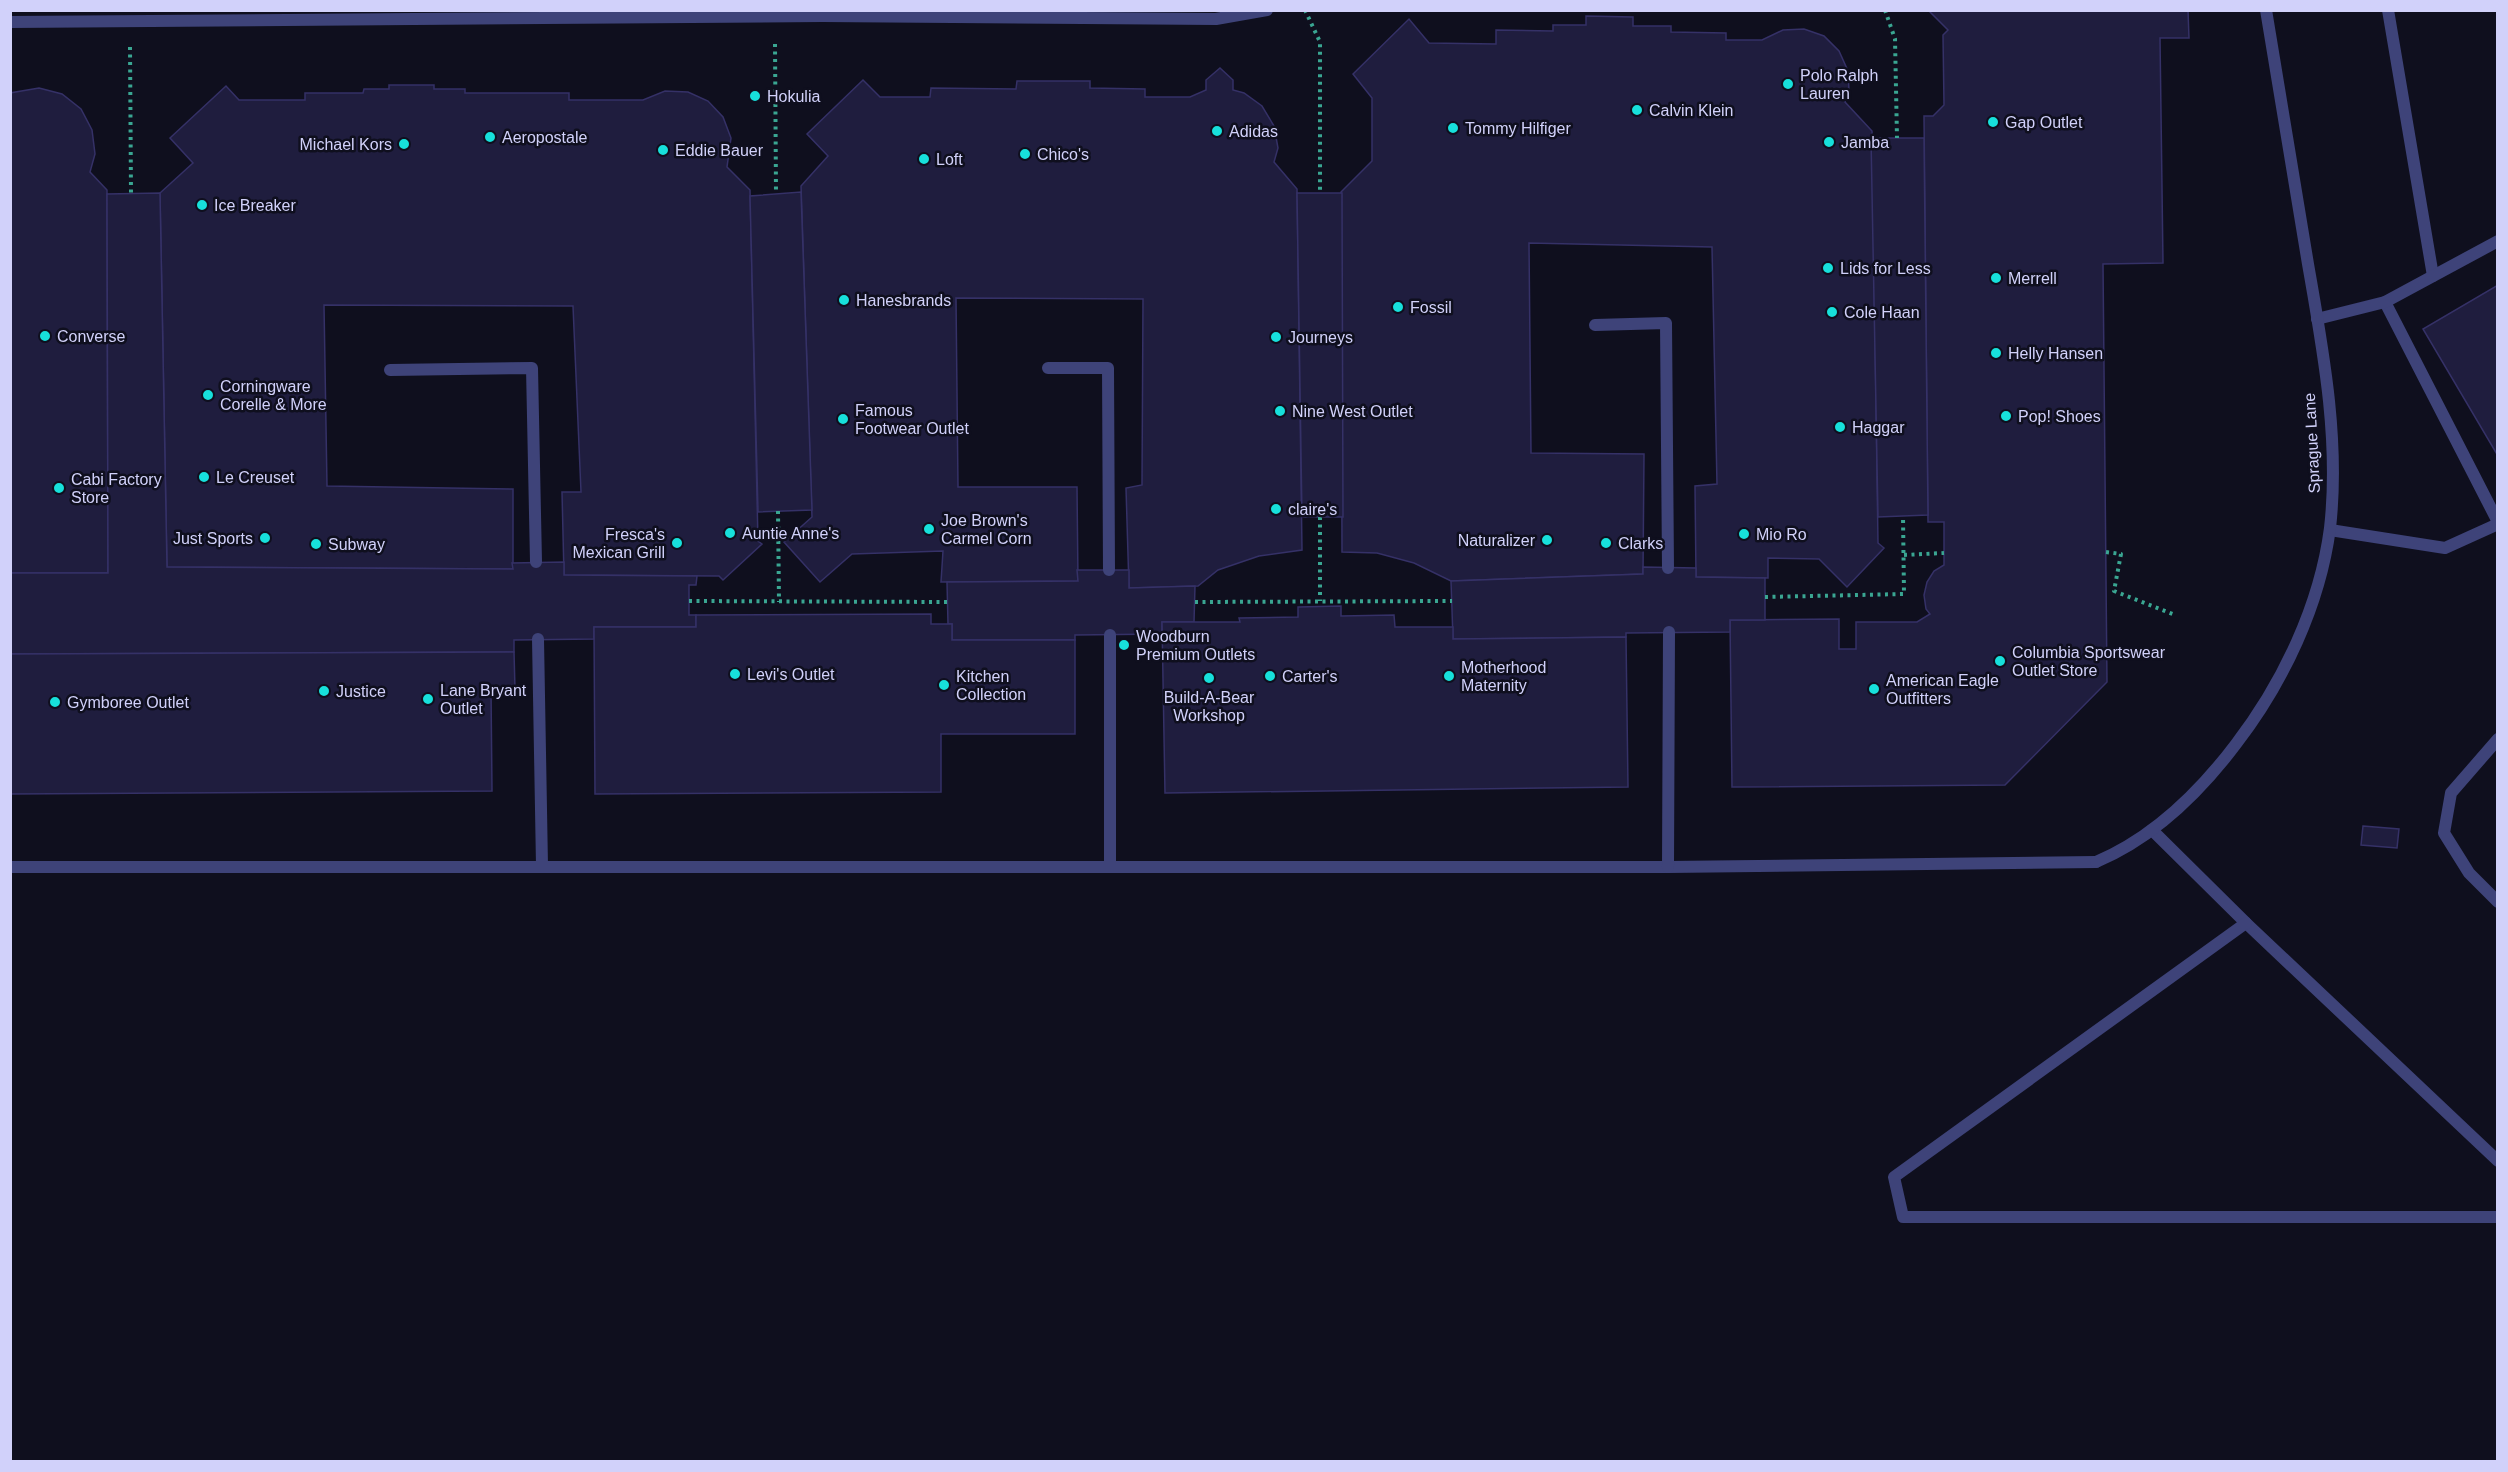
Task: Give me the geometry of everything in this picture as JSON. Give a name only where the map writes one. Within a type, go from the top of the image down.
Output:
[{"type":"street","points":[[10,22],[774,14],[1216,19],[1267,10]]},
{"type":"street","name":"Sprague Lane","points":[[1668,867],[2096,862],[2122,851],[2152,830],[2200,788],[2255,720],[2292,651],[2318,587],[2330,530],[2334,472],[2324,356],[2266,10]]},
{"type":"street","points":[[2388,10],[2433,276]]},
{"type":"street","points":[[2318,320],[2385,302],[2498,241]]},
{"type":"street","points":[[2330,530],[2445,548],[2498,523],[2385,302]]},
{"type":"street","points":[[1595,326],[1666,323],[1668,568]]},
{"type":"street","points":[[390,370],[532,368],[536,562]]},
{"type":"street","points":[[1048,368],[1108,369],[1109,570]]},
{"type":"street","points":[[10,867],[1668,867],[1669,632]]},
{"type":"street","points":[[1110,635],[1110,867]]},
{"type":"street","points":[[538,639],[542,866]]},
{"type":"street","points":[[2498,739],[2451,793],[2444,834],[2469,873],[2498,902]]},
{"type":"street","points":[[2152,830],[2246,923],[2498,1161]]},
{"type":"street","points":[[2246,923],[1894,1177],[1903,1217],[2498,1217]]},
{"type":"path","points":[[1305,10],[1320,42],[1320,193]]},
{"type":"path","points":[[1885,10],[1895,39],[1897,138]]},
{"type":"path","points":[[774,14],[776,193]]},
{"type":"path","points":[[130,21],[131,193]]},
{"type":"path","points":[[778,511],[778,602]]},
{"type":"path","points":[[1765,597],[1904,594],[1903,516]]},
{"type":"path","points":[[1320,517],[1320,602]]},
{"type":"path","points":[[2106,552],[2121,554],[2114,591],[2175,615]]},
{"type":"path","points":[[1904,555],[1944,553]]},
{"type":"path","points":[[689,601],[947,602]]},
{"type":"path","points":[[1195,602],[1452,601]]},
{"type":"building","points":[[1928,10],[2188,10],[2189,38],[2160,38],[2163,263],[2103,264],[2107,682],[2005,785],[1732,787],[1730,620],[1839,619],[1839,649],[1856,649],[1856,622],[1917,622],[1930,614],[1926,609],[1924,595],[1927,582],[1934,571],[1944,565],[1944,522],[1928,522],[1924,116],[1933,116],[1944,105],[1943,35],[1948,30]]},
{"type":"building","points":[[1586,16],[1633,17],[1633,26],[1671,26],[1671,32],[1726,33],[1726,40],[1762,40],[1783,30],[1804,29],[1824,36],[1839,51],[1848,71],[1849,91],[1845,102],[1872,131],[1878,543],[1884,548],[1847,587],[1819,559],[1768,558],[1768,578],[1696,577],[1695,486],[1717,484],[1712,247],[1529,243],[1531,453],[1644,454],[1643,574],[1451,581],[1414,563],[1377,553],[1342,552],[1341,192],[1372,161],[1372,98],[1353,74],[1409,19],[1429,43],[1496,44],[1496,30],[1553,31],[1553,25],[1586,25]]},
{"type":"building","points":[[1220,68],[1233,80],[1233,90],[1244,93],[1262,106],[1274,126],[1278,148],[1274,162],[1297,189],[1302,550],[1259,556],[1218,570],[1198,586],[1129,588],[1126,488],[1142,485],[1143,299],[956,298],[958,487],[1077,487],[1078,581],[941,582],[943,551],[852,554],[820,582],[784,542],[812,517],[801,186],[828,156],[807,134],[863,80],[880,97],[930,97],[931,88],[1016,89],[1017,81],[1090,81],[1090,88],[1145,89],[1145,97],[1190,97],[1206,90],[1206,80]]},
{"type":"building","points":[[389,85],[434,85],[434,89],[465,89],[465,93],[569,93],[569,100],[643,100],[665,91],[688,92],[708,101],[723,117],[731,138],[727,167],[750,190],[758,541],[762,544],[723,580],[719,576],[564,575],[562,492],[581,492],[573,306],[324,305],[327,486],[513,489],[513,569],[167,567],[160,193],[193,163],[170,138],[226,86],[239,100],[305,100],[305,93],[363,93],[364,89],[389,89]]},
{"type":"building","points":[[39,88],[62,94],[81,109],[92,130],[95,154],[90,172],[107,190],[108,573],[10,573],[10,93]]},
{"type":"building","points":[[1871,138],[1924,138],[1928,515],[1878,517]]},
{"type":"building","points":[[801,192],[812,510],[758,512],[750,196]]},
{"type":"building","points":[[160,193],[167,567],[513,569],[512,563],[564,562],[564,575],[697,576],[696,585],[689,585],[689,615],[696,615],[696,627],[594,627],[594,639],[514,640],[514,652],[10,654],[10,573],[108,573],[107,194]]},
{"type":"building","points":[[1297,193],[1342,193],[1343,517],[1302,517]]},
{"type":"building","points":[[2498,285],[2498,456],[2423,329]]},
{"type":"building","points":[[1643,567],[1696,568],[1696,577],[1765,578],[1765,620],[1730,620],[1730,632],[1626,633],[1626,637],[1453,639],[1451,581],[1643,574]]},
{"type":"building","points":[[1077,570],[1129,570],[1129,588],[1195,586],[1194,622],[1162,622],[1162,634],[1075,635],[1075,640],[952,640],[952,624],[948,624],[947,582],[1078,581]]},
{"type":"building","points":[[1341,606],[1341,616],[1394,615],[1395,627],[1453,627],[1453,639],[1626,637],[1628,787],[1165,793],[1162,622],[1240,622],[1239,618],[1298,617],[1298,607]]},
{"type":"building","points":[[931,614],[931,624],[952,624],[952,640],[1075,640],[1075,734],[941,734],[941,792],[595,794],[594,627],[696,627],[696,615]]},
{"type":"building","points":[[514,652],[515,689],[491,689],[492,791],[10,794],[10,654]]},
{"type":"building","points":[[2363,826],[2399,829],[2397,848],[2361,845]]},
{"type":"place","name":"Polo Ralph Lauren","points":[[1788,84]]},
{"type":"place","name":"Hokulia","points":[[755,96]]},
{"type":"place","name":"Calvin Klein","points":[[1637,110]]},
{"type":"place","name":"Gap Outlet","points":[[1993,122]]},
{"type":"place","name":"Tommy Hilfiger","points":[[1453,128]]},
{"type":"place","name":"Adidas","points":[[1217,131]]},
{"type":"place","name":"Aeropostale","points":[[490,137]]},
{"type":"place","name":"Jamba","points":[[1829,142]]},
{"type":"place","name":"Michael Kors","points":[[404,144]]},
{"type":"place","name":"Eddie Bauer","points":[[663,150]]},
{"type":"place","name":"Chico's","points":[[1025,154]]},
{"type":"place","name":"Loft","points":[[924,159]]},
{"type":"place","name":"Ice Breaker","points":[[202,205]]},
{"type":"place","name":"Lids for Less","points":[[1828,268]]},
{"type":"place","name":"Merrell","points":[[1996,278]]},
{"type":"place","name":"Hanesbrands","points":[[844,300]]},
{"type":"place","name":"Fossil","points":[[1398,307]]},
{"type":"place","name":"Cole Haan","points":[[1832,312]]},
{"type":"place","name":"Converse","points":[[45,336]]},
{"type":"place","name":"Journeys","points":[[1276,337]]},
{"type":"place","name":"Helly Hansen","points":[[1996,353]]},
{"type":"place","name":"Corningware Corelle & More","points":[[208,395]]},
{"type":"place","name":"Nine West Outlet","points":[[1280,411]]},
{"type":"place","name":"Pop! Shoes","points":[[2006,416]]},
{"type":"place","name":"Famous Footwear Outlet","points":[[843,419]]},
{"type":"place","name":"Haggar","points":[[1840,427]]},
{"type":"place","name":"Le Creuset","points":[[204,477]]},
{"type":"place","name":"Cabi Factory Store","points":[[59,488]]},
{"type":"place","name":"claire's","points":[[1276,509]]},
{"type":"place","name":"Joe Brown's Carmel Corn","points":[[929,529]]},
{"type":"place","name":"Auntie Anne's","points":[[730,533]]},
{"type":"place","name":"Mio Ro","points":[[1744,534]]},
{"type":"place","name":"Just Sports","points":[[265,538]]},
{"type":"place","name":"Naturalizer","points":[[1547,540]]},
{"type":"place","name":"Fresca's Mexican Grill","points":[[677,543]]},
{"type":"place","name":"Clarks","points":[[1606,543]]},
{"type":"place","name":"Subway","points":[[316,544]]},
{"type":"place","name":"Woodburn Premium Outlets","points":[[1124,645]]},
{"type":"place","name":"Columbia Sportswear Outlet Store","points":[[2000,661]]},
{"type":"place","name":"Levi's Outlet","points":[[735,674]]},
{"type":"place","name":"Carter's","points":[[1270,676]]},
{"type":"place","name":"Motherhood Maternity","points":[[1449,676]]},
{"type":"place","name":"Build-A-Bear Workshop","points":[[1209,678]]},
{"type":"place","name":"Kitchen Collection","points":[[944,685]]},
{"type":"place","name":"American Eagle Outfitters","points":[[1874,689]]},
{"type":"place","name":"Justice","points":[[324,691]]},
{"type":"place","name":"Lane Bryant Outlet","points":[[428,699]]},
{"type":"place","name":"Gymboree Outlet","points":[[55,702]]}]
